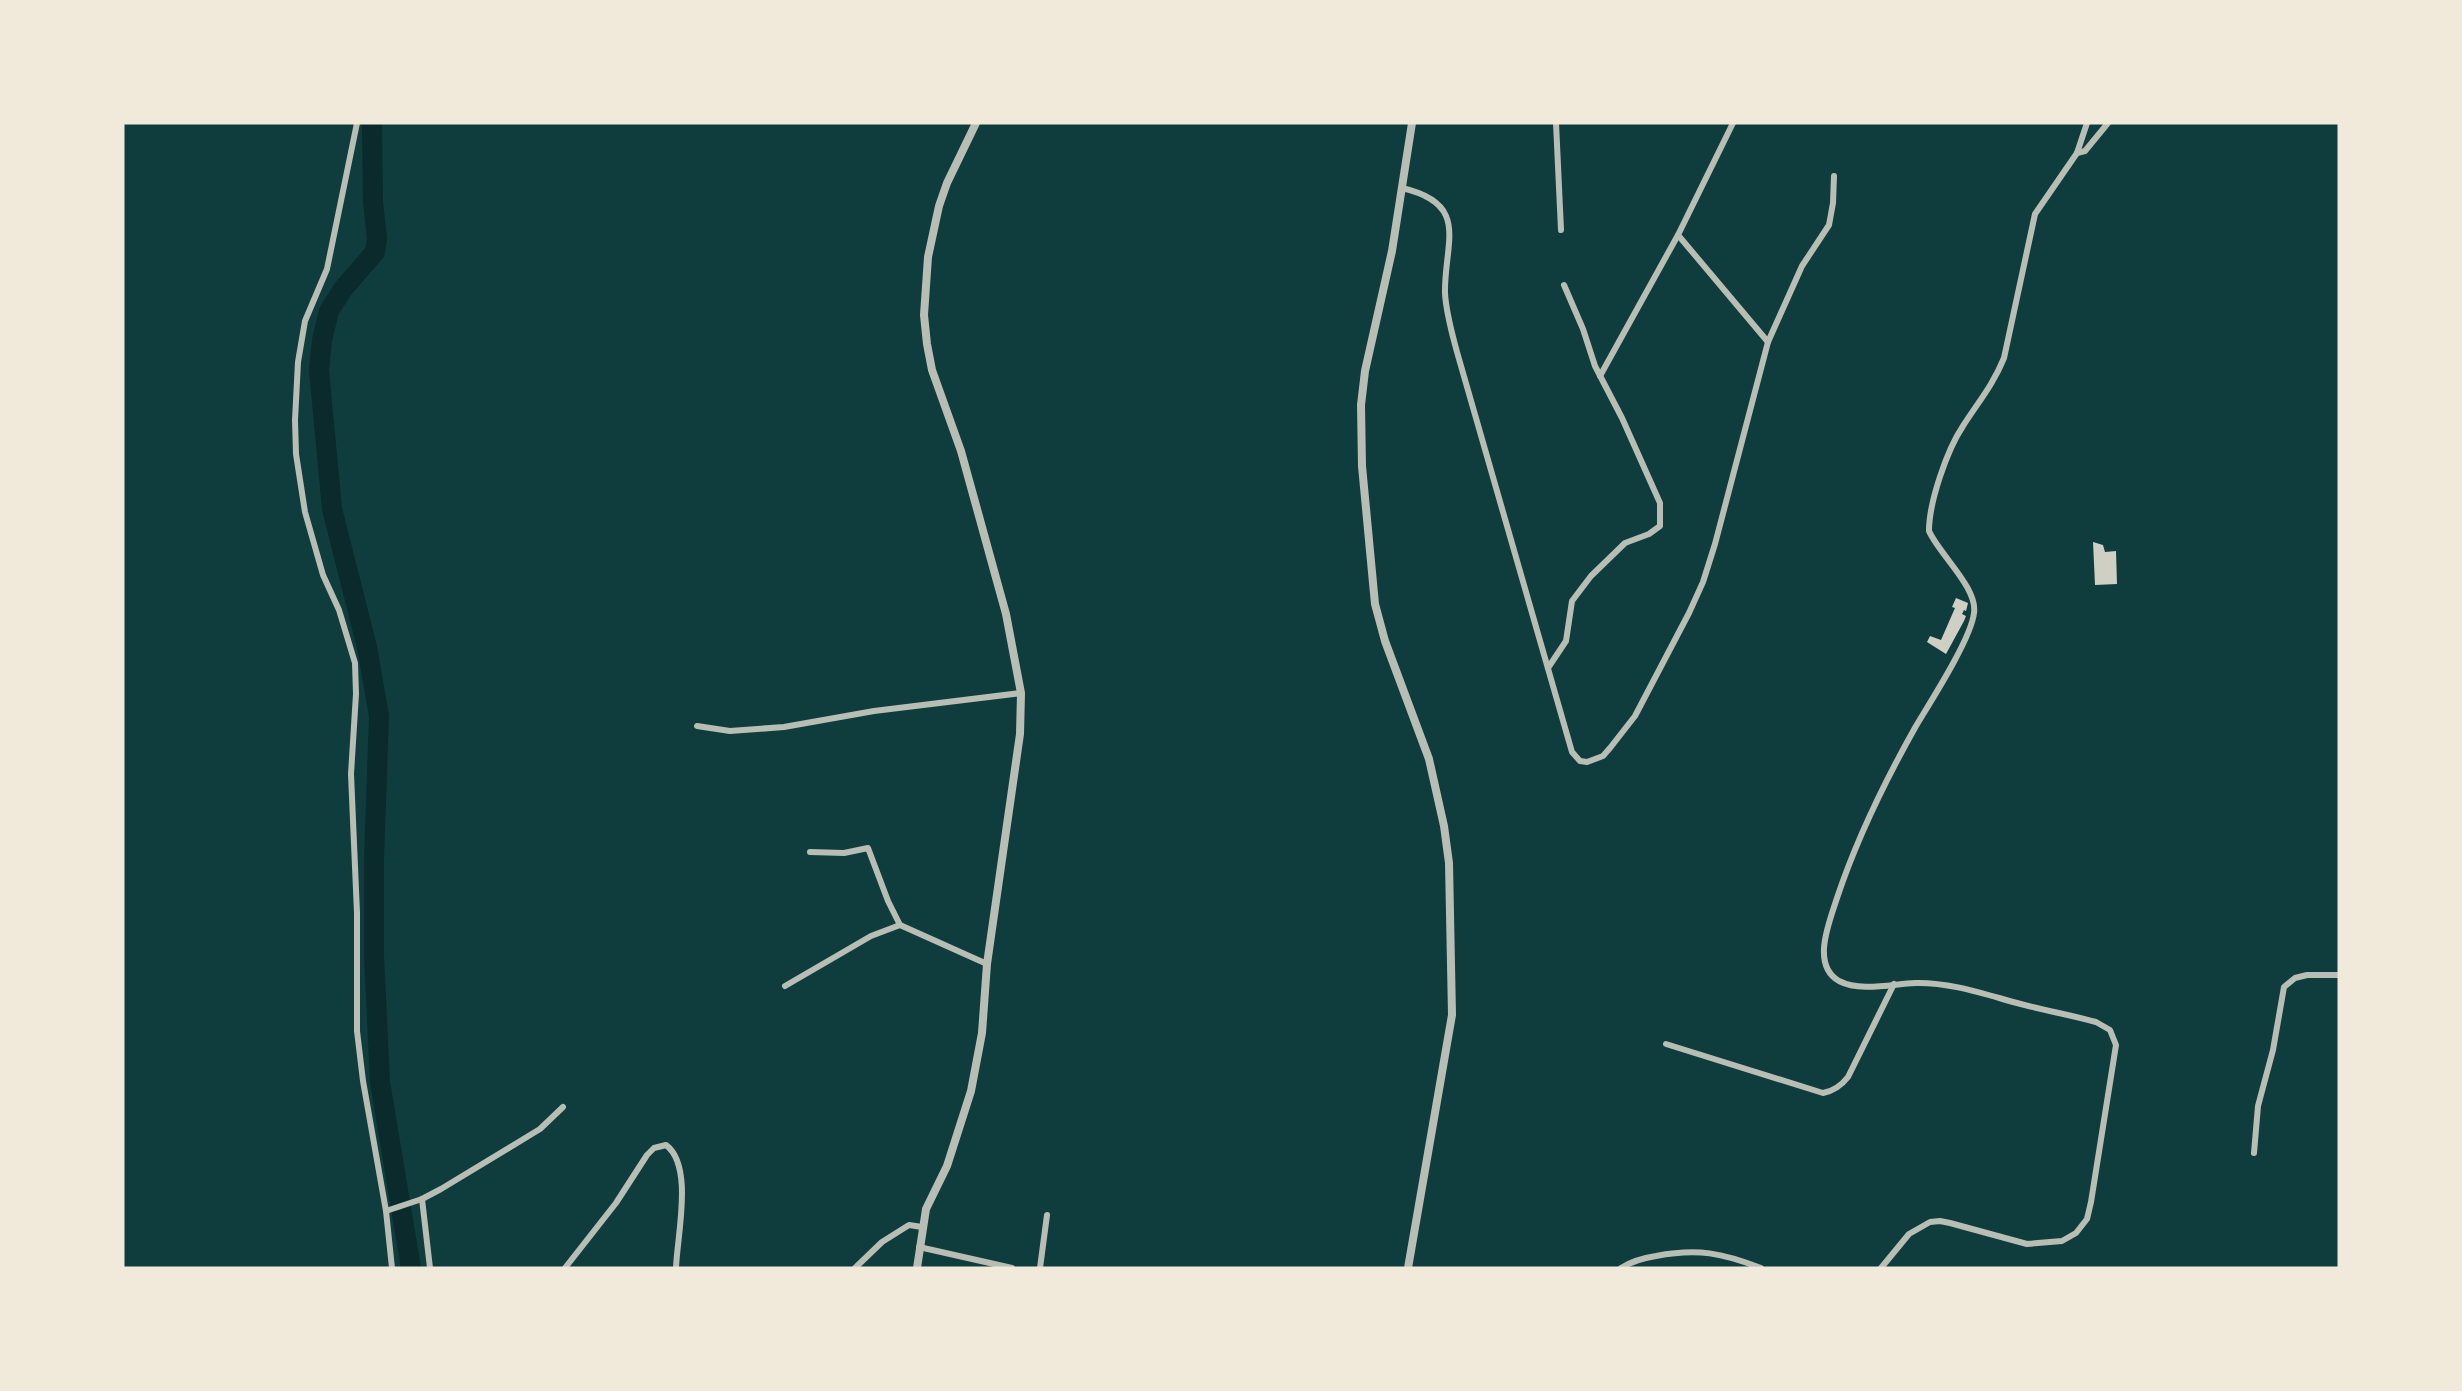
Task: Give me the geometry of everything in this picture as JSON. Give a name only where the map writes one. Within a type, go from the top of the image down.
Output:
[{"type":"street","points":[[357,123],[327,269],[305,321],[298,362],[296,454],[305,512],[323,575],[339,610],[355,663],[356,694],[351,774],[357,912],[356,1014],[363,1081],[386,1211],[392,1268]]},
{"type":"street","points":[[917,1268],[926,1209],[947,1166],[971,1091],[982,1033],[987,964],[1020,734],[1021,693],[1006,614],[961,451],[932,370],[924,315],[928,257],[939,206],[946,183],[976,123]]},
{"type":"street","points":[[1408,1268],[1452,1015],[1449,863],[1444,826],[1429,759],[1385,641],[1375,604],[1362,466],[1363,386],[1392,251],[1412,123]]},
{"type":"street","points":[[1556,123],[1561,230]]},
{"type":"street","points":[[1600,376],[1678,235],[1733,123]]},
{"type":"street","points":[[1881,1268],[1909,1234],[1930,1222],[1950,1223],[2027,1245],[2054,1243],[2076,1233],[2087,1218],[2091,1202],[2116,1045],[2110,1030],[2096,1022],[1932,982],[1854,987],[1839,981],[1828,972],[1824,963],[1826,933],[1846,868],[1892,770],[1959,649],[1974,616],[1975,609],[1966,586],[1929,531],[1932,510],[1952,444],[1995,380],[2004,358],[2035,214],[2077,153],[2087,123]]},
{"type":"street","points":[[2077,153],[2085,151],[2108,123]]},
{"type":"street","points":[[1402,188],[1418,192],[1434,201],[1448,221],[1451,232],[1445,290],[1448,315],[1572,752],[1580,761],[1587,762],[1603,756],[1635,716],[1677,639],[1703,582],[1768,342],[1802,266],[1828,225],[1833,203],[1834,176]]},
{"type":"street","points":[[1678,235],[1768,342]]},
{"type":"street","points":[[1548,668],[1566,641],[1572,601],[1590,576],[1625,543],[1649,534],[1660,526],[1660,503],[1622,418],[1600,376],[1564,285]]},
{"type":"street","points":[[697,726],[730,731],[784,727],[874,711],[1021,693]]},
{"type":"street","points":[[810,852],[844,853],[868,848],[888,901],[900,925],[987,964]]},
{"type":"street","points":[[785,986],[871,936],[900,925]]},
{"type":"street","points":[[2254,1153],[2258,1106],[2273,1050],[2284,987],[2295,978],[2326,974],[2339,975]]},
{"type":"street","points":[[1666,1044],[1823,1093],[1830,1092],[1848,1077],[1894,984]]},
{"type":"street","points":[[386,1211],[422,1200],[540,1130],[563,1107]]},
{"type":"street","points":[[565,1268],[616,1203],[647,1155],[660,1145],[666,1145],[678,1160],[682,1184],[676,1268]]},
{"type":"street","points":[[422,1200],[430,1268]]},
{"type":"street","points":[[1040,1268],[1047,1215]]},
{"type":"street","points":[[855,1268],[882,1242],[909,1225],[922,1227]]},
{"type":"street","points":[[919,1247],[1012,1268]]},
{"type":"street","points":[[1621,1268],[1629,1262],[1644,1258],[1692,1251],[1729,1256],[1761,1268]]},
{"type":"building","points":[[2093,542],[2103,545],[2105,552],[2116,551],[2117,584],[2095,585]]},
{"type":"building","points":[[1956,598],[1968,603],[1966,611],[1964,610],[1962,614],[1966,616],[1946,654],[1927,642],[1930,636],[1941,640],[1955,608],[1952,607]]},
{"type":"waterway","points":[[372,123],[373,202],[377,238],[375,252],[343,289],[329,311],[322,340],[319,370],[332,509],[367,647],[379,716],[374,859],[374,955],[380,1082],[411,1268]]}]
